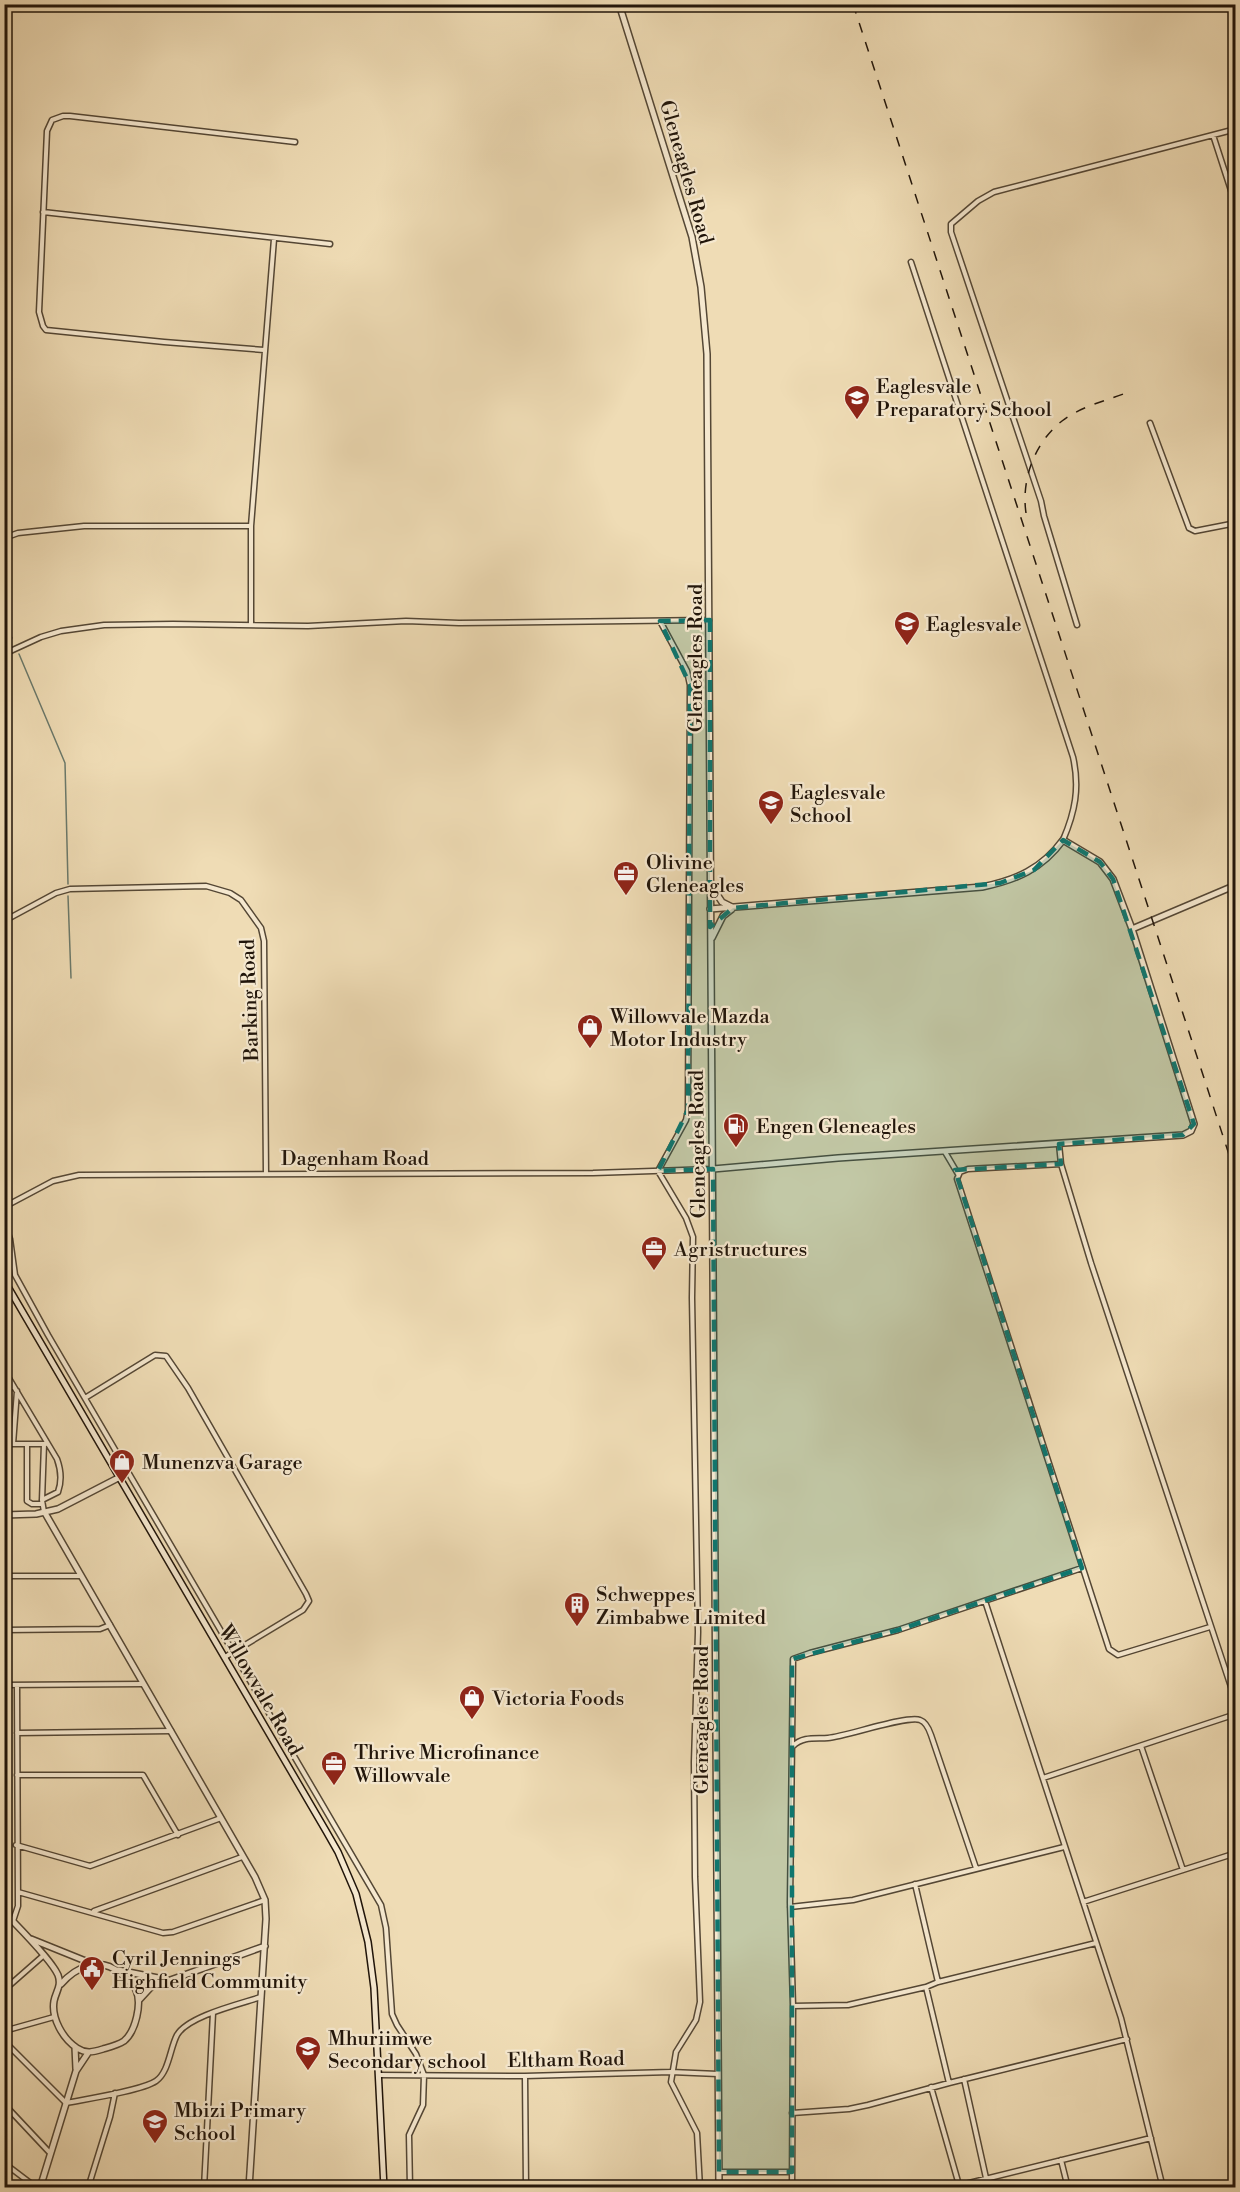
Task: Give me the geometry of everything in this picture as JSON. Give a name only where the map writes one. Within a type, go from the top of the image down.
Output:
[{"type":"street","name":"Gleneagles Road","points":[[620,4],[682,202],[700,279],[707,354],[719,2187]]},
{"type":"street","points":[[264,350],[46,330],[39,312],[47,131],[49,125],[57,118],[70,116],[295,142]]},
{"type":"street","points":[[1077,625],[1041,501],[951,232],[951,224],[978,201],[994,192],[1236,129]]},
{"type":"street","points":[[1213,135],[1236,206]]},
{"type":"street","points":[[43,212],[330,244]]},
{"type":"street","points":[[250,625],[251,526],[274,239]]},
{"type":"street","points":[[710,909],[982,887],[1000,883],[1034,870],[1049,857],[1063,840],[1076,802],[1077,778],[1073,757],[910,262]]},
{"type":"street","points":[[1150,423],[1189,528],[1195,531],[1236,523]]},
{"type":"street","points":[[4,537],[33,531],[84,526],[251,526]]},
{"type":"street","points":[[4,654],[41,637],[84,627],[173,624],[308,626],[406,621],[459,623],[710,621]]},
{"type":"street","points":[[660,621],[687,671],[690,685],[688,1110],[686,1120],[658,1171],[686,1218],[693,1237],[698,1632],[694,1762],[695,1877],[700,2002],[696,2020],[676,2052],[670,2082],[697,2133],[699,2187]]},
{"type":"street","points":[[713,1169],[1183,1135],[1192,1129],[1193,1120],[1117,889],[1108,870],[1100,862],[1063,840]]},
{"type":"street","points":[[710,882],[722,902],[733,908]]},
{"type":"street","points":[[1132,929],[1236,885]]},
{"type":"street","name":"Barking Road","points":[[4,921],[56,893],[79,887],[206,886],[219,889],[241,900],[261,928],[264,941],[266,1174]]},
{"type":"street","points":[[711,940],[723,916],[733,908]]},
{"type":"street","points":[[1059,1144],[1061,1164],[1236,1702]]},
{"type":"street","points":[[945,1152],[958,1174],[958,1186],[1109,1649],[1118,1655],[1210,1627]]},
{"type":"street","points":[[958,1174],[968,1169],[1061,1164]]},
{"type":"street","name":"Dagenham Road","points":[[4,1207],[53,1181],[79,1175],[713,1169]]},
{"type":"street","points":[[4,1221],[10,1239],[15,1275],[381,1905],[386,1929],[392,2014],[416,2054],[424,2075],[423,2105],[409,2135],[410,2187]]},
{"type":"street","name":"Willowvale Road","points":[[4,1280],[338,1852],[356,1894],[364,1918],[372,1968],[384,2187]]},
{"type":"street","points":[[85,1398],[155,1355],[162,1355],[170,1360],[309,1598],[308,1605],[296,1616],[225,1657]]},
{"type":"street","points":[[4,1370],[57,1459],[61,1470],[58,1492],[42,1502],[32,1504],[27,1501],[27,1444]]},
{"type":"street","points":[[4,1387],[16,1389]]},
{"type":"street","points":[[13,1444],[16,1389]]},
{"type":"street","points":[[4,1444],[46,1444]]},
{"type":"street","points":[[46,1444],[42,1502],[45,1513],[221,1818],[265,1900],[265,1946],[249,2187]]},
{"type":"street","points":[[4,1515],[45,1513],[85,1496],[120,1477]]},
{"type":"street","points":[[792,2187],[793,2006],[790,1907],[793,1659],[898,1630],[1082,1568]]},
{"type":"street","points":[[4,1576],[80,1576]]},
{"type":"street","points":[[985,1601],[1127,2039],[1163,2187]]},
{"type":"street","points":[[4,1630],[100,1629],[110,1625]]},
{"type":"street","points":[[4,1684],[144,1684]]},
{"type":"street","points":[[13,1921],[18,1906],[17,1685]]},
{"type":"street","points":[[1043,1778],[1236,1714]]},
{"type":"street","points":[[793,1746],[802,1739],[831,1737],[897,1722],[918,1719],[922,1721],[931,1735],[976,1868]]},
{"type":"street","points":[[17,1734],[171,1731]]},
{"type":"street","points":[[1142,1746],[1183,1870]]},
{"type":"street","points":[[17,1775],[143,1775],[178,1835]]},
{"type":"street","points":[[16,1845],[90,1866],[221,1818]]},
{"type":"street","points":[[790,1907],[840,1902],[1064,1847]]},
{"type":"street","points":[[1083,1902],[1236,1853]]},
{"type":"street","points":[[93,1912],[242,1857]]},
{"type":"street","points":[[915,1884],[938,1982]]},
{"type":"street","points":[[18,1892],[158,1932],[169,1933],[265,1900]]},
{"type":"street","points":[[4,1912],[44,1956],[57,1974],[60,1984]]},
{"type":"street","points":[[26,1936],[40,1944],[93,1964],[170,1980]]},
{"type":"street","points":[[793,2006],[848,2005],[1096,1943]]},
{"type":"street","points":[[93,1964],[75,1971],[60,1984],[54,2000],[54,2017],[57,2025],[75,2047],[88,2053],[117,2045],[126,2039],[131,2032],[139,2000],[151,1988],[265,1946]]},
{"type":"street","points":[[4,1986],[11,1984],[44,1956]]},
{"type":"street","points":[[117,1970],[135,1987],[139,2000]]},
{"type":"street","points":[[4,1977],[11,1984]]},
{"type":"street","points":[[926,1987],[949,2082]]},
{"type":"street","points":[[66,2103],[154,2082],[162,2075],[178,2034],[188,2023],[262,1996]]},
{"type":"street","points":[[204,2187],[213,2013]]},
{"type":"street","points":[[4,2031],[54,2017]]},
{"type":"street","points":[[792,2113],[849,2109],[1127,2039]]},
{"type":"street","points":[[4,2041],[66,2103]]},
{"type":"street","points":[[75,2047],[76,2071]]},
{"type":"street","points":[[4,2163],[39,2187],[76,2071],[88,2053]]},
{"type":"street","name":"Eltham Road","points":[[379,2075],[525,2076],[671,2072],[719,2074]]},
{"type":"street","points":[[525,2076],[526,2187]]},
{"type":"street","points":[[964,2079],[986,2178]]},
{"type":"street","points":[[931,2087],[959,2185]]},
{"type":"street","points":[[88,2187],[115,2093]]},
{"type":"street","points":[[4,2104],[51,2154]]},
{"type":"street","points":[[949,2187],[972,2185],[986,2178],[1151,2138]]},
{"type":"street","points":[[1061,2160],[1068,2187]]},
{"type":"street","points":[[719,2172],[792,2172]]},
{"type":"highlighted area","points":[[710,620],[710,927],[733,908],[1000,883],[1034,870],[1063,840],[1100,862],[1113,879],[1194,1124],[1183,1135],[1059,1144],[1061,1164],[955,1170],[1082,1568],[898,1630],[792,1659],[792,2172],[719,2172],[713,1169],[658,1171],[688,1110],[690,685],[660,621]]},
{"type":"waterway","points":[[4,622],[12,638]]},
{"type":"waterway","points":[[19,654],[65,763],[68,884]]},
{"type":"waterway","points":[[68,896],[71,978]]},
{"type":"railway","points":[[853,4],[1236,1176]]},
{"type":"railway","points":[[1026,513],[1028,474],[1044,439],[1062,421],[1078,411],[1131,391]]},
{"type":"railway","points":[[1232,1147],[1231,1113],[1236,1094]]},
{"type":"place","name":"Eaglesvale Preparatory School","points":[[857,421]]},
{"type":"place","name":"Eaglesvale","points":[[907,647]]},
{"type":"place","name":"Eaglesvale School","points":[[771,826]]},
{"type":"place","name":"Olivine Gleneagles","points":[[626,897]]},
{"type":"place","name":"Willowvale Mazda Motor Industry","points":[[590,1050]]},
{"type":"place","name":"Engen Gleneagles","points":[[736,1149]]},
{"type":"place","name":"Agristructures","points":[[654,1272]]},
{"type":"place","name":"Munenzva Garage","points":[[122,1485]]},
{"type":"place","name":"Schweppes Zimbabwe Limited","points":[[577,1628]]},
{"type":"place","name":"Victoria Foods","points":[[472,1721]]},
{"type":"place","name":"Thrive Microfinance Willowvale","points":[[334,1787]]},
{"type":"place","name":"Cyril Jennings Highfield Community","points":[[92,1992]]},
{"type":"place","name":"Mhuriimwe Secondary school","points":[[308,2072]]},
{"type":"place","name":"Mbizi Primary School","points":[[155,2145]]}]
